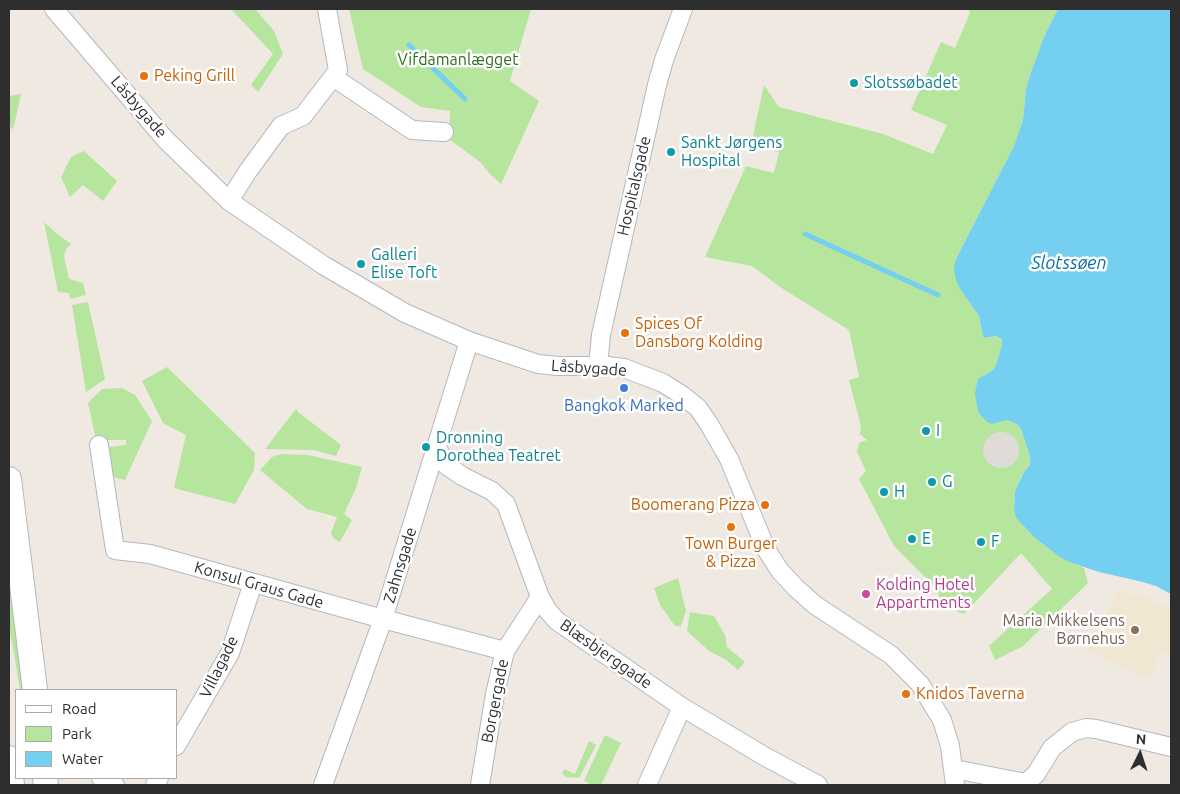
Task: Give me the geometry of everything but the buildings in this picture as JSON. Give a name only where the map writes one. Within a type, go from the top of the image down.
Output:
[{"type":"main road","points":[[9,480],[35,689]]},
{"type":"main road","points":[[9,758],[12,785]]},
{"type":"street","name":"Låsbygade","points":[[54,9],[165,138],[229,201],[344,279],[405,313],[468,341],[538,364],[624,368],[663,383],[698,408],[710,424],[729,459],[766,549],[780,571],[815,605],[891,655],[920,684],[942,720],[950,746],[954,777]]},
{"type":"street","points":[[229,201],[248,170],[281,126],[303,116],[338,70],[328,9]]},
{"type":"street","name":"Hospitalsgade","points":[[598,366],[601,335],[657,85],[683,9]]},
{"type":"street","points":[[333,77],[412,130],[444,132]]},
{"type":"street","name":"Zahnsgade","points":[[323,785],[383,619],[468,341]]},
{"type":"street","name":"Konsul Graus Gade","points":[[99,445],[115,550],[150,554],[505,651]]},
{"type":"street","name":"Blæsbjerggade","points":[[437,447],[446,465],[462,476],[492,491],[506,504],[540,597],[548,611],[557,621],[682,707],[764,756],[818,785]]},
{"type":"street","name":"Villagade","points":[[178,743],[230,653],[253,583]]},
{"type":"street","name":"Borgergade","points":[[480,785],[495,694],[505,651],[540,597]]},
{"type":"street","points":[[646,785],[682,707]]},
{"type":"street","points":[[954,777],[1026,783],[1036,774],[1052,748],[1072,732],[1086,728],[1171,747]]},
{"type":"street","points":[[103,779],[115,785]]},
{"type":"shaded area","points":[[1001,432],[1013,438],[1019,450],[1013,462],[1001,468],[989,462],[983,450],[989,438]]},
{"type":"shaded area","name":"Maria Mikkelsens Børnehus","points":[[1117,592],[1142,595],[1171,610],[1171,656],[1160,652],[1150,679],[1088,650]]},
{"type":"green space","points":[[231,9],[255,9],[274,31],[283,54],[258,92],[251,85],[273,54]]},
{"type":"green space","name":"Vifdamanlægget","points":[[349,9],[531,9],[510,81],[539,101],[501,184],[480,162],[449,139],[450,111],[421,107],[363,69]]},
{"type":"green space","points":[[970,9],[1058,9],[1044,37],[1030,75],[1026,89],[1023,120],[1014,146],[955,262],[960,289],[979,316],[983,336],[989,338],[996,336],[1002,339],[1002,345],[993,370],[978,379],[996,423],[1008,420],[1018,425],[1030,456],[1030,465],[1024,472],[1015,491],[1014,509],[1016,518],[1035,538],[1061,558],[1084,568],[1088,583],[1023,646],[995,660],[989,646],[1052,589],[1021,553],[964,614],[943,606],[936,588],[894,546],[859,479],[866,471],[857,452],[859,443],[867,440],[860,434],[861,426],[849,380],[859,377],[849,330],[780,287],[752,266],[705,257],[746,166],[774,173],[779,152],[751,145],[764,85],[779,107],[883,134],[933,154],[947,125],[911,110],[941,42],[955,48]]},
{"type":"green space","points":[[21,94],[13,130],[9,124],[9,96]]},
{"type":"green space","points":[[84,151],[117,181],[103,201],[83,185],[70,197],[61,177],[71,157]]},
{"type":"green space","points":[[44,222],[71,244],[66,249],[64,256],[69,279],[83,283],[86,295],[70,299],[69,293],[58,292]]},
{"type":"green space","points":[[88,302],[105,379],[86,392],[72,305]]},
{"type":"green space","points":[[167,367],[255,453],[254,470],[235,504],[174,488],[186,435],[163,423],[142,381]]},
{"type":"green space","points":[[122,388],[135,395],[152,421],[125,480],[113,477],[109,447],[126,445],[126,440],[96,440],[88,403],[102,389]]},
{"type":"green space","points":[[296,409],[341,445],[336,456],[314,450],[265,449]]},
{"type":"green space","points":[[281,454],[308,455],[362,467],[356,488],[344,514],[352,520],[340,542],[334,539],[331,533],[337,517],[307,509],[260,470],[272,457]]},
{"type":"green space","points":[[9,574],[24,689],[20,689],[9,632]]},
{"type":"green space","points":[[678,578],[686,611],[681,626],[675,626],[660,605],[654,588]]},
{"type":"green space","points":[[690,612],[714,616],[725,635],[727,647],[745,662],[738,670],[725,659],[709,651],[687,631]]},
{"type":"green space","points":[[605,735],[621,743],[601,785],[592,785],[584,781]]},
{"type":"green space","points":[[589,741],[596,745],[579,778],[566,777],[562,773],[564,769],[575,774]]},
{"type":"water","name":"Slotssøen","points":[[1058,9],[1171,9],[1171,594],[1156,586],[1099,572],[1072,563],[1061,558],[1035,538],[1016,518],[1014,509],[1015,491],[1024,472],[1030,465],[1030,456],[1021,429],[1018,425],[1008,420],[992,424],[987,422],[979,413],[977,406],[975,393],[978,379],[993,370],[996,365],[1002,339],[996,336],[985,338],[983,336],[979,316],[956,280],[955,262],[1014,146],[1023,120],[1026,89],[1030,75],[1044,37]]},
{"type":"waterway","points":[[409,45],[465,99]]},
{"type":"waterway","points":[[805,234],[938,295]]},
{"type":"place","name":"Peking Grill","points":[[144,76]]},
{"type":"place","name":"Slotssøbadet","points":[[854,83]]},
{"type":"place","name":"Sankt Jørgens Hospital","points":[[671,152]]},
{"type":"place","name":"Galleri Elise Toft","points":[[361,264]]},
{"type":"place","name":"Spices Of Dansborg Kolding","points":[[625,333]]},
{"type":"place","name":"Bangkok Marked","points":[[624,388]]},
{"type":"place","name":"I","points":[[926,431]]},
{"type":"place","name":"Dronning Dorothea Teatret","points":[[426,447]]},
{"type":"place","name":"G","points":[[932,482]]},
{"type":"place","name":"H","points":[[884,492]]},
{"type":"place","name":"Boomerang Pizza","points":[[765,505]]},
{"type":"place","name":"Town Burger & Pizza","points":[[731,527]]},
{"type":"place","name":"E","points":[[912,539]]},
{"type":"place","name":"F","points":[[981,542]]},
{"type":"place","name":"Kolding Hotel Appartments","points":[[866,594]]},
{"type":"place","name":"Maria Mikkelsens Børnehus","points":[[1135,630]]},
{"type":"place","name":"Knidos Taverna","points":[[906,694]]}]
